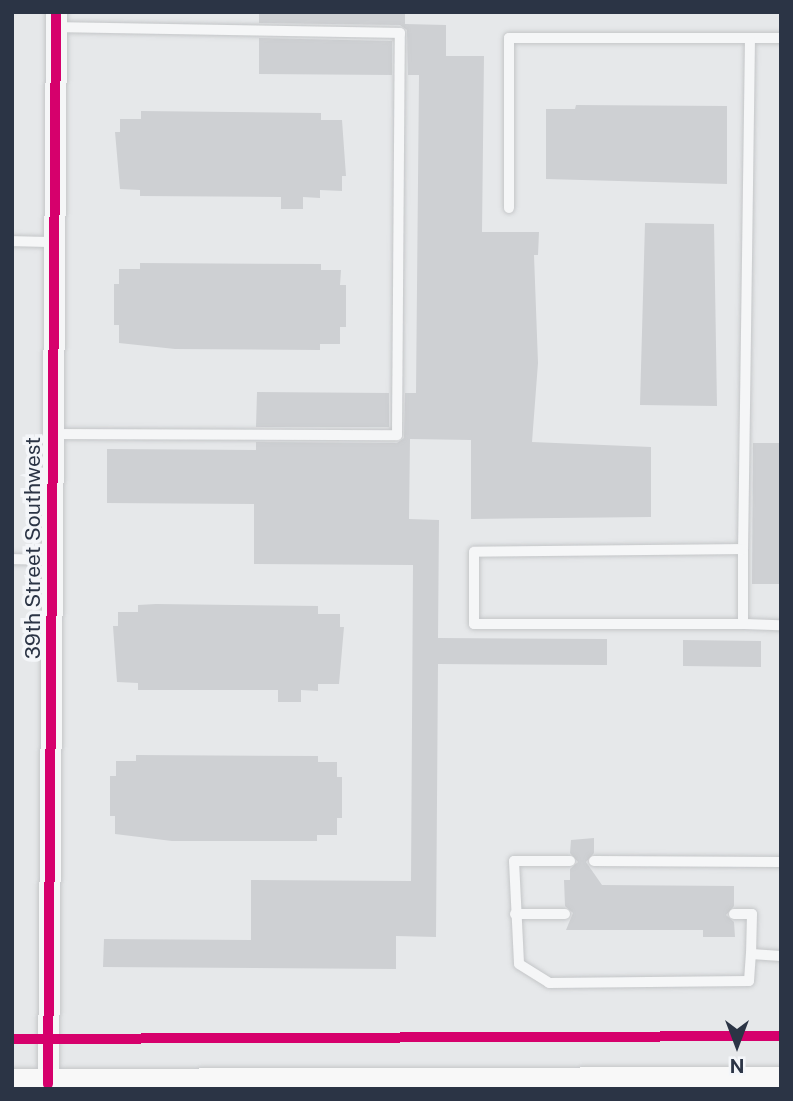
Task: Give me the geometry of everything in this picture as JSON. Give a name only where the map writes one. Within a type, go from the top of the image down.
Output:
[{"type":"street","name":"39th Street Southwest","points":[[48,1086],[56,19]]},
{"type":"street","points":[[12,1084],[623,1085],[781,1082]]},
{"type":"lane","points":[[53,434],[397,435],[398,422],[400,33],[56,19]]},
{"type":"lane","points":[[509,208],[509,37],[781,38]]},
{"type":"lane","points":[[743,624],[750,38]]},
{"type":"lane","points":[[12,241],[54,242]]},
{"type":"lane","points":[[743,549],[474,552],[474,624],[781,625]]},
{"type":"lane","points":[[12,559],[52,560]]},
{"type":"lane","points":[[570,861],[514,861],[519,964],[549,983],[749,981],[752,914],[734,914]]},
{"type":"lane","points":[[594,861],[781,862]]},
{"type":"lane","points":[[515,914],[565,914]]},
{"type":"lane","points":[[751,954],[781,956]]},
{"type":"building","points":[[259,12],[405,12],[405,24],[446,25],[446,56],[484,56],[482,232],[539,232],[538,255],[534,255],[538,363],[532,442],[651,447],[651,517],[471,519],[471,440],[410,439],[409,519],[439,520],[438,638],[607,639],[607,665],[438,664],[436,937],[396,936],[396,969],[103,967],[104,939],[251,940],[251,880],[411,881],[413,565],[254,564],[254,504],[107,503],[107,449],[256,450],[256,442],[397,443],[404,438],[405,393],[416,393],[419,75],[408,75],[407,30],[400,25],[259,23]]},
{"type":"building","points":[[259,38],[392,41],[392,75],[259,74]]},
{"type":"building","points":[[576,105],[727,106],[727,184],[546,179],[546,109],[575,109]]},
{"type":"building","points":[[141,111],[321,113],[321,120],[342,120],[346,176],[342,176],[342,191],[320,190],[320,198],[303,197],[303,209],[281,209],[281,197],[140,196],[140,190],[120,189],[115,132],[120,132],[120,119],[141,119]]},
{"type":"building","points":[[645,223],[714,224],[717,406],[640,405]]},
{"type":"building","points":[[140,263],[321,264],[321,270],[341,270],[340,285],[346,285],[346,327],[340,327],[340,344],[320,344],[320,350],[175,349],[119,343],[119,325],[114,325],[114,284],[119,284],[119,269],[140,269]]},
{"type":"building","points":[[257,392],[389,393],[389,427],[256,427]]},
{"type":"building","points":[[753,443],[781,443],[780,584],[752,584]]},
{"type":"building","points":[[138,605],[318,606],[318,614],[340,614],[340,627],[344,627],[339,684],[318,684],[318,691],[301,690],[301,702],[278,702],[278,690],[138,690],[138,683],[117,682],[113,626],[118,626],[118,612],[138,612]]},
{"type":"building","points":[[683,640],[761,641],[761,667],[683,666]]},
{"type":"building","points":[[136,755],[318,756],[318,762],[337,762],[337,777],[342,777],[342,818],[337,818],[337,835],[317,835],[317,841],[172,841],[115,834],[115,816],[110,816],[110,776],[116,776],[116,761],[136,761]]},
{"type":"building","points":[[594,838],[594,853],[586,862],[602,885],[734,886],[734,906],[726,915],[734,922],[735,937],[703,937],[703,930],[566,930],[573,913],[565,906],[564,880],[570,880],[570,869],[578,862],[570,853],[571,840]]},
{"type":"cycle path","points":[[48,1084],[56,12]]},
{"type":"cycle path","points":[[12,1039],[781,1036]]}]
